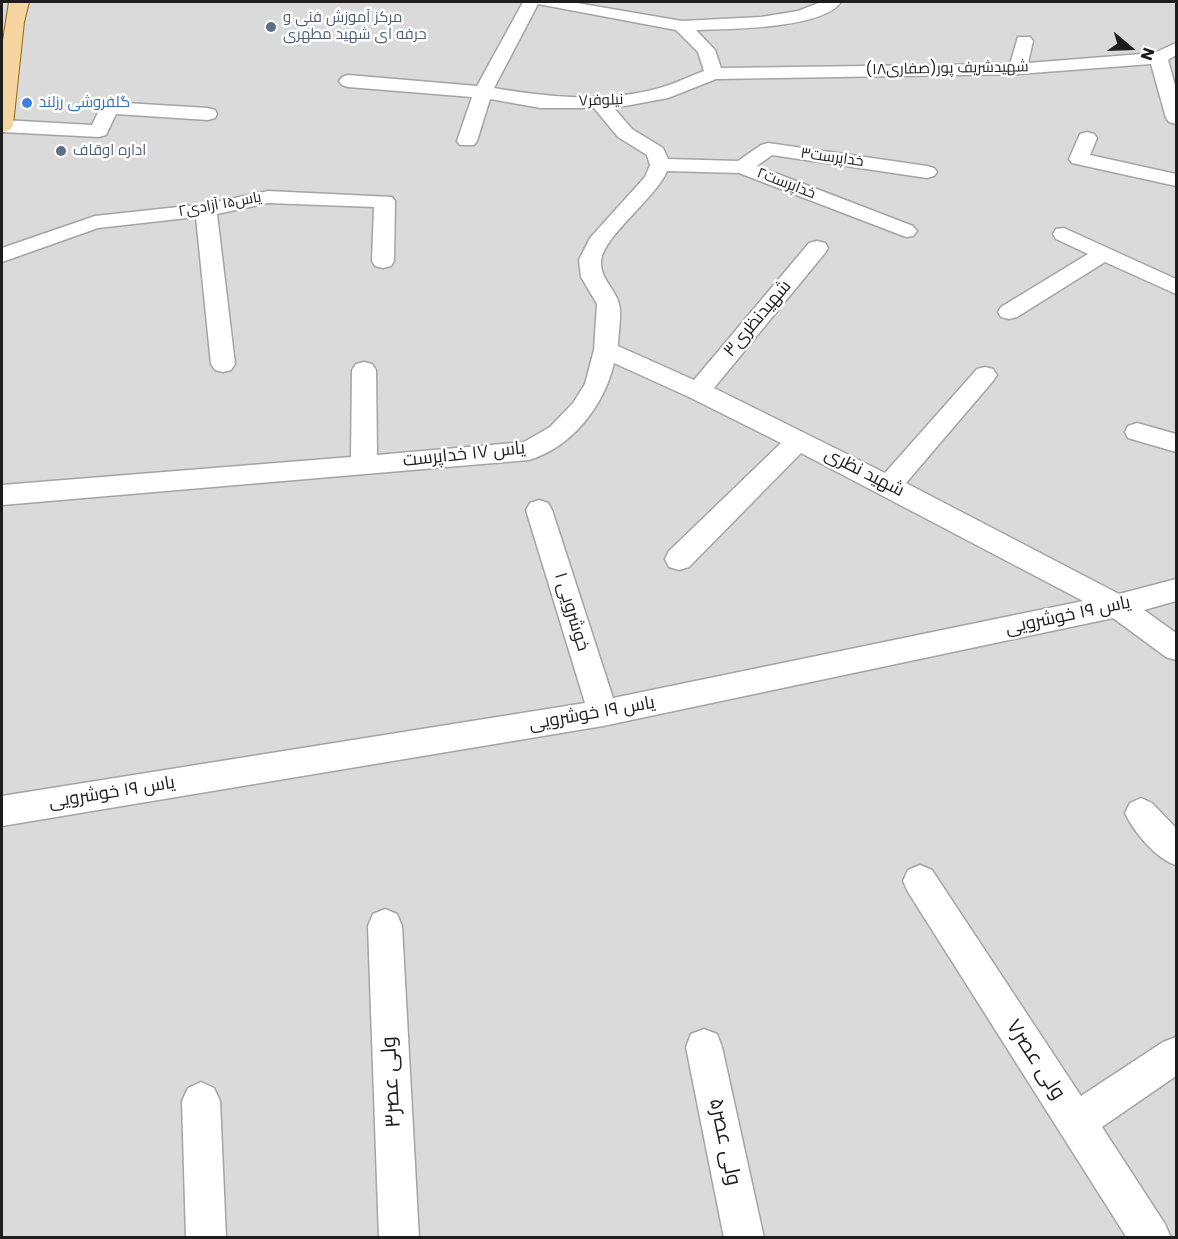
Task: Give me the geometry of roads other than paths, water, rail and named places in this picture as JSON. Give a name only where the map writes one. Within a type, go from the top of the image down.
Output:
[{"type":"main road","points":[[2,125],[14,22],[19,2]]},
{"type":"street","points":[[467,141],[483,92],[531,2]]},
{"type":"street","points":[[553,2],[682,26],[780,20],[820,11],[833,2]]},
{"type":"street","points":[[682,26],[706,50],[714,74]]},
{"type":"street","points":[[1018,69],[1024,41]]},
{"type":"street","points":[[1170,54],[1176,118]]},
{"type":"street","name":"شهیدشریف پور(صفاری۱۸)","points":[[714,74],[1018,69],[1170,54]]},
{"type":"street","name":"نیلوفر۷","points":[[348,81],[483,92],[541,102],[611,103],[661,94],[714,74]]},
{"type":"street","points":[[599,103],[625,133],[656,152],[660,165]]},
{"type":"street","points":[[2,125],[99,131],[109,108],[208,114]]},
{"type":"street","points":[[1087,138],[1080,159],[1176,180]]},
{"type":"street","name":"خداپرست۳","points":[[742,167],[768,149],[927,172]]},
{"type":"street","name":"خداپرست۲","points":[[660,165],[742,167],[906,231]]},
{"type":"street","name":"یاس ۱۷ خداپرست","points":[[2,495],[529,451],[559,433],[582,409],[597,385],[606,350],[608,304],[592,278],[590,260],[598,243],[654,179],[660,165]]},
{"type":"street","name":"یاس۱۵ آزادی۲","points":[[2,255],[95,222],[206,210],[268,197],[385,201],[383,261]]},
{"type":"street","points":[[206,210],[223,364]]},
{"type":"street","points":[[1064,234],[1176,287]]},
{"type":"street","name":"شهیدنظری۳","points":[[698,391],[817,248]]},
{"type":"street","points":[[1009,312],[1104,253]]},
{"type":"street","name":"شهید نظری","points":[[606,350],[698,391],[889,486],[1117,606],[1176,648]]},
{"type":"street","points":[[364,370],[364,465]]},
{"type":"street","points":[[889,486],[985,375]]},
{"type":"street","points":[[1137,432],[1176,443]]},
{"type":"street","points":[[679,559],[799,440]]},
{"type":"street","name":"خوشرویی ۱","points":[[539,510],[603,713]]},
{"type":"street","name":"یاس ۱۹ خوشرویی","points":[[2,811],[603,713],[1117,606],[1176,590]]},
{"type":"street","points":[[1141,813],[1176,850]]},
{"type":"street","name":"ولی عصر۷","points":[[920,881],[1150,1238]]},
{"type":"street","name":"ولی عصر۳","points":[[384,926],[399,1238]]},
{"type":"street","name":"ولی عصر۵","points":[[704,1047],[744,1238]]},
{"type":"street","points":[[1075,1123],[1176,1055]]},
{"type":"street","points":[[201,1101],[206,1238]]},
{"type":"place","name":"مرکز آموزش فنی و حرفه ای شهید مطهری","points":[[271,27]]},
{"type":"place","name":"گلفروشی رزلند","points":[[27,103]]},
{"type":"place","name":"اداره اوقاف","points":[[61,151]]}]
